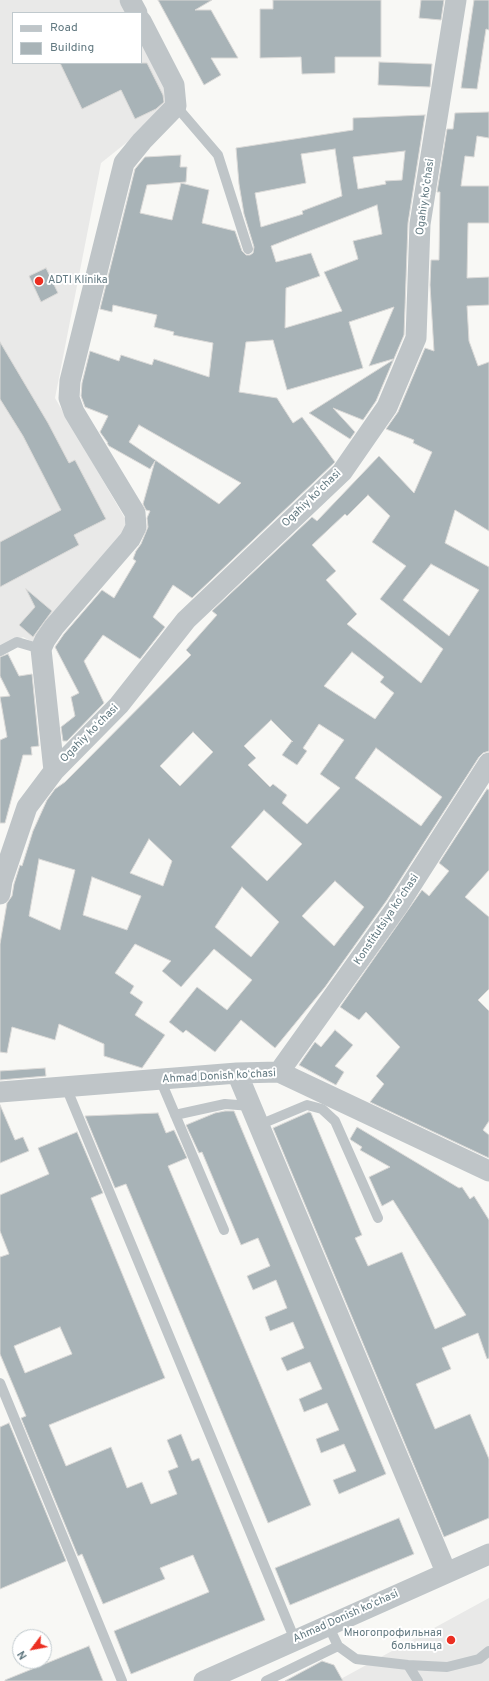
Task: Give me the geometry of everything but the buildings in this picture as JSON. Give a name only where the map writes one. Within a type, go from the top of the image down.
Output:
[{"type":"street","points":[[130,0],[136,12]]},
{"type":"street","name":"Ogahiy koʻchasi","points":[[0,894],[2,881],[27,807],[54,771],[119,705],[186,620],[342,472],[386,406],[416,338],[420,224],[456,0]]},
{"type":"street","points":[[54,771],[41,649],[54,627],[130,539],[136,527],[135,514],[74,412],[69,398],[70,381],[124,163],[142,141],[176,106],[174,85],[142,23]]},
{"type":"street","name":"Konstitutsiya koʻchasi","points":[[279,1072],[397,908],[489,763]]},
{"type":"street","name":"Ahmad Donish koʻchasi","points":[[0,1092],[237,1073],[279,1072],[489,1171]]},
{"type":"street","points":[[237,1073],[446,1572]]},
{"type":"street","name":"Ahmad Donish koʻchasi","points":[[204,1681],[489,1554]]},
{"type":"lane","points":[[176,106],[218,155],[248,249]]},
{"type":"lane","points":[[1,649],[17,642],[41,649]]},
{"type":"lane","points":[[160,1079],[224,1230]]},
{"type":"lane","points":[[66,1087],[295,1640]]},
{"type":"lane","points":[[175,1115],[225,1104],[251,1106]]},
{"type":"lane","points":[[259,1125],[307,1105],[322,1109],[335,1121],[378,1218]]},
{"type":"lane","points":[[0,1383],[122,1681]]},
{"type":"lane","points":[[328,1625],[338,1646],[356,1660],[447,1667],[479,1659],[489,1651]]},
{"type":"lane","points":[[266,1681],[338,1646]]},
{"type":"lane","points":[[408,1665],[418,1681]]},
{"type":"shaded area","name":"ADTI Klinika","points":[[0,0],[119,0],[125,12],[12,12],[12,64],[142,64],[142,42],[172,97],[161,115],[101,163],[55,398],[130,527],[36,644],[23,637],[0,648]]},
{"type":"shaded area","name":"Многопрофильная больница","points":[[489,1598],[489,1681],[337,1681]]},
{"type":"place","name":"ADTI Klinika","points":[[39,281]]},
{"type":"place","name":"Многопрофильная больница","points":[[451,1640]]}]
